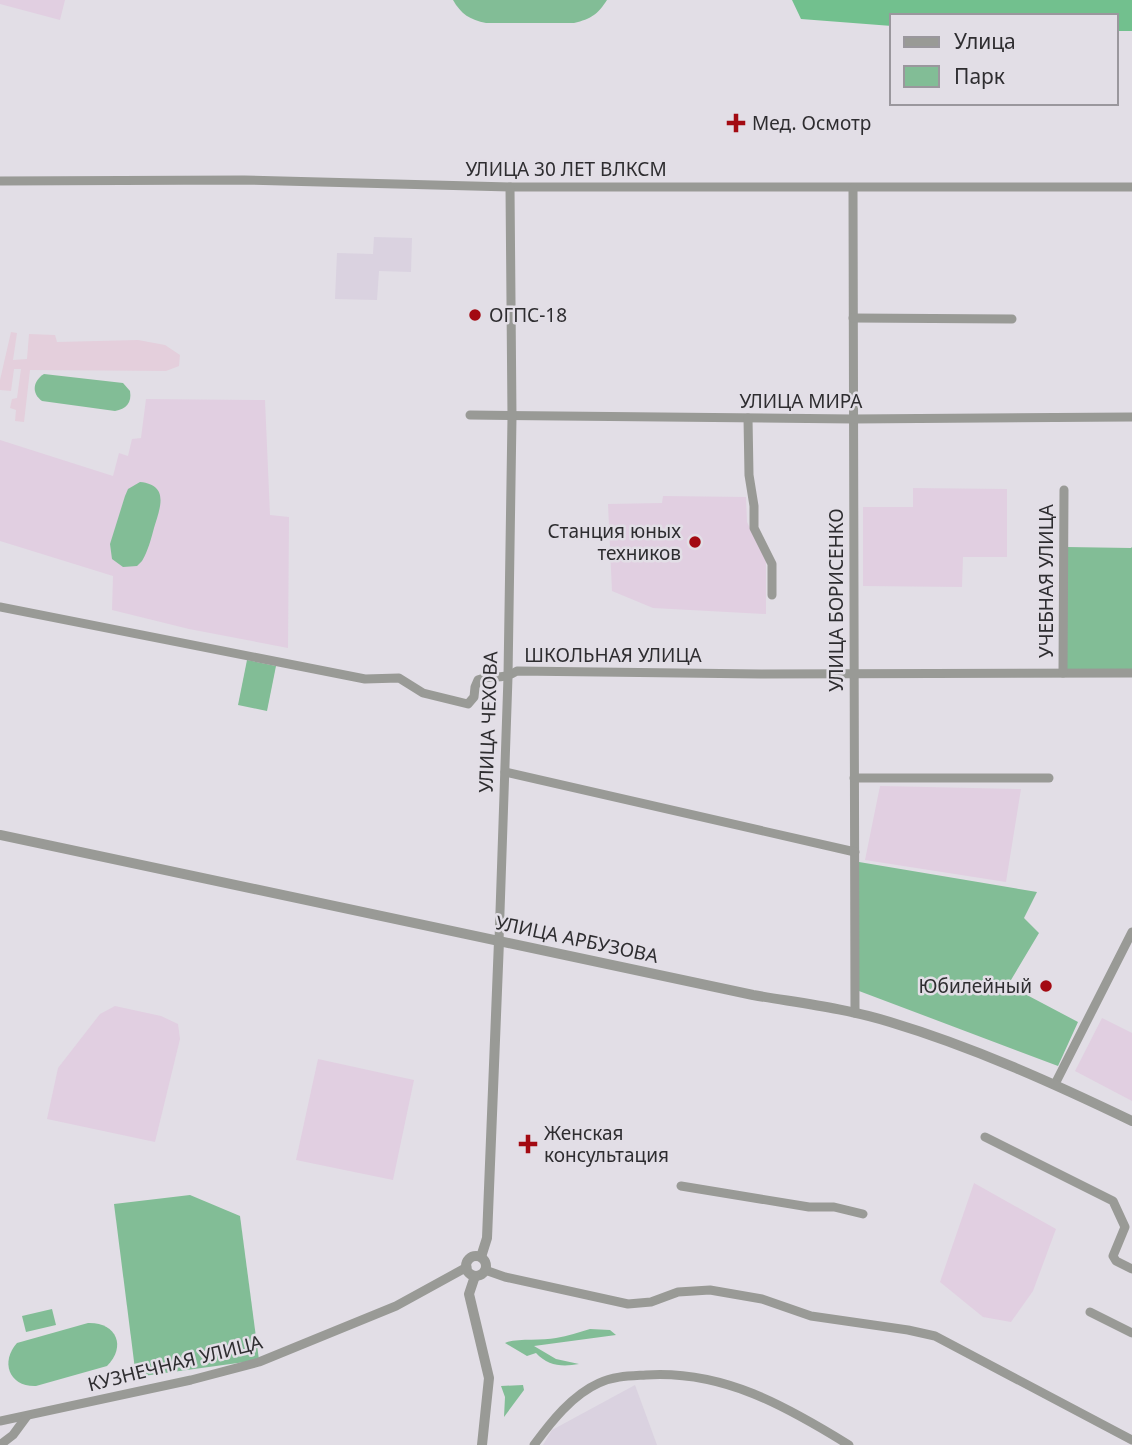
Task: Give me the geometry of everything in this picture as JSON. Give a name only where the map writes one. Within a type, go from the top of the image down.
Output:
[{"type":"street","name":"УЛИЦА 30 ЛЕТ ВЛКСМ","points":[[0,181],[244,180],[510,187],[1132,187]]},
{"type":"street","name":"УЛИЦА ЧЕХОВА","points":[[481,1257],[487,1238],[508,677],[512,416],[510,187]]},
{"type":"street","name":"УЛИЦА БОРИСЕНКО","points":[[853,188],[855,1013]]},
{"type":"street","points":[[853,318],[1012,319]]},
{"type":"street","name":"УЛИЦА МИРА","points":[[470,415],[853,419],[1132,417]]},
{"type":"street","points":[[748,418],[749,475],[754,528],[772,564],[772,596]]},
{"type":"street","name":"УЧЕБНАЯ УЛИЦА","points":[[1063,673],[1064,490]]},
{"type":"street","name":"ШКОЛЬНАЯ УЛИЦА","points":[[0,607],[365,679],[399,678],[423,693],[468,704],[474,698],[478,680],[485,677],[508,677],[517,671],[761,674],[1132,673]]},
{"type":"street","points":[[505,772],[855,852]]},
{"type":"street","points":[[854,778],[1049,778]]},
{"type":"street","name":"УЛИЦА АРБУЗОВА","points":[[0,835],[753,995],[855,1013],[941,1040],[1055,1084],[1132,1121]]},
{"type":"street","points":[[1055,1084],[1132,932]]},
{"type":"street","points":[[985,1137],[1114,1201],[1125,1227],[1113,1256],[1116,1261],[1132,1269]]},
{"type":"street","points":[[681,1186],[863,1214]]},
{"type":"street","points":[[476,1271],[487,1267],[485,1259],[478,1255],[470,1257],[476,1271],[469,1294],[489,1378],[482,1445]]},
{"type":"street","points":[[476,1271],[628,1304],[650,1302],[678,1292],[710,1290],[762,1299],[823,1319],[908,1329],[935,1336],[1132,1440]]},
{"type":"street","name":"КУЗНЕЧНАЯ УЛИЦА","points":[[0,1421],[178,1383],[259,1362],[476,1271]]},
{"type":"street","points":[[1090,1312],[1132,1333]]},
{"type":"street","points":[[534,1445],[552,1420],[598,1383],[618,1377],[686,1375],[752,1391],[849,1445]]},
{"type":"street","points":[[0,1445],[13,1435],[27,1416]]},
{"type":"shaded area","points":[[0,0],[65,0],[60,20],[0,4]]},
{"type":"shaded area","points":[[374,237],[412,238],[411,272],[379,271],[377,300],[335,299],[337,253],[373,254]]},
{"type":"shaded area","points":[[11,332],[17,333],[13,360],[27,359],[29,334],[55,335],[57,342],[138,340],[165,345],[180,355],[179,366],[166,371],[30,370],[24,422],[15,421],[16,410],[10,408],[12,399],[17,398],[21,369],[14,369],[11,391],[0,390]]},
{"type":"shaded area","points":[[146,399],[265,400],[270,515],[289,517],[288,648],[189,629],[112,610],[113,576],[0,541],[0,440],[113,476],[119,453],[128,456],[132,439],[141,438]]},
{"type":"shaded area","points":[[913,488],[1007,489],[1007,557],[963,557],[962,587],[863,586],[863,507],[913,507]]},
{"type":"shaded area","points":[[663,496],[746,497],[747,522],[766,561],[766,614],[653,608],[612,591],[608,504],[662,503]]},
{"type":"shaded area","points":[[880,786],[1021,789],[1006,882],[865,860]]},
{"type":"shaded area","points":[[115,1006],[161,1016],[178,1024],[180,1039],[155,1142],[47,1119],[58,1068],[100,1014]]},
{"type":"shaded area","points":[[1102,1018],[1132,1033],[1132,1101],[1075,1071]]},
{"type":"shaded area","points":[[318,1059],[414,1080],[393,1180],[296,1160]]},
{"type":"shaded area","points":[[974,1183],[1056,1229],[1033,1291],[1011,1322],[983,1317],[940,1282]]},
{"type":"shaded area","points":[[635,1385],[657,1445],[543,1445],[552,1430]]},
{"type":"green space","points":[[453,0],[607,0],[594,15],[574,23],[486,23],[466,16]]},
{"type":"green space","points":[[792,0],[1132,0],[1132,31],[1118,31],[1118,14],[890,14],[890,26],[801,19]]},
{"type":"green space","points":[[44,374],[123,383],[130,391],[130,399],[125,407],[115,411],[42,401],[36,394],[35,387]]},
{"type":"green space","points":[[140,482],[156,488],[160,505],[142,561],[137,566],[123,567],[112,559],[110,544],[128,489]]},
{"type":"green space","points":[[1067,547],[1132,547],[1132,669],[1067,670]]},
{"type":"green space","points":[[247,660],[276,666],[267,711],[238,705]]},
{"type":"green space","points":[[859,862],[1037,892],[1024,918],[1039,933],[1008,985],[1078,1022],[1058,1066],[859,991]]},
{"type":"green space","points":[[190,1195],[240,1216],[259,1360],[136,1377],[114,1204]]},
{"type":"green space","points":[[52,1309],[56,1325],[26,1332],[22,1316]]},
{"type":"green space","points":[[88,1323],[106,1326],[116,1337],[116,1351],[107,1366],[36,1386],[27,1385],[14,1378],[8,1365],[17,1343]]},
{"type":"green space","points":[[590,1329],[610,1330],[616,1335],[534,1346],[556,1359],[579,1364],[556,1364],[545,1361],[536,1353],[527,1356],[505,1343],[556,1338]]},
{"type":"green space","points":[[523,1385],[524,1390],[504,1417],[505,1397],[501,1386]]},
{"type":"place","name":"Мед. Осмотр","points":[[736,123]]},
{"type":"place","name":"ОГПС-18","points":[[475,315]]},
{"type":"place","name":"Станция юных техников","points":[[695,542]]},
{"type":"place","name":"Юбилейный","points":[[1046,986]]},
{"type":"place","name":"Женская консультация","points":[[528,1144]]}]
